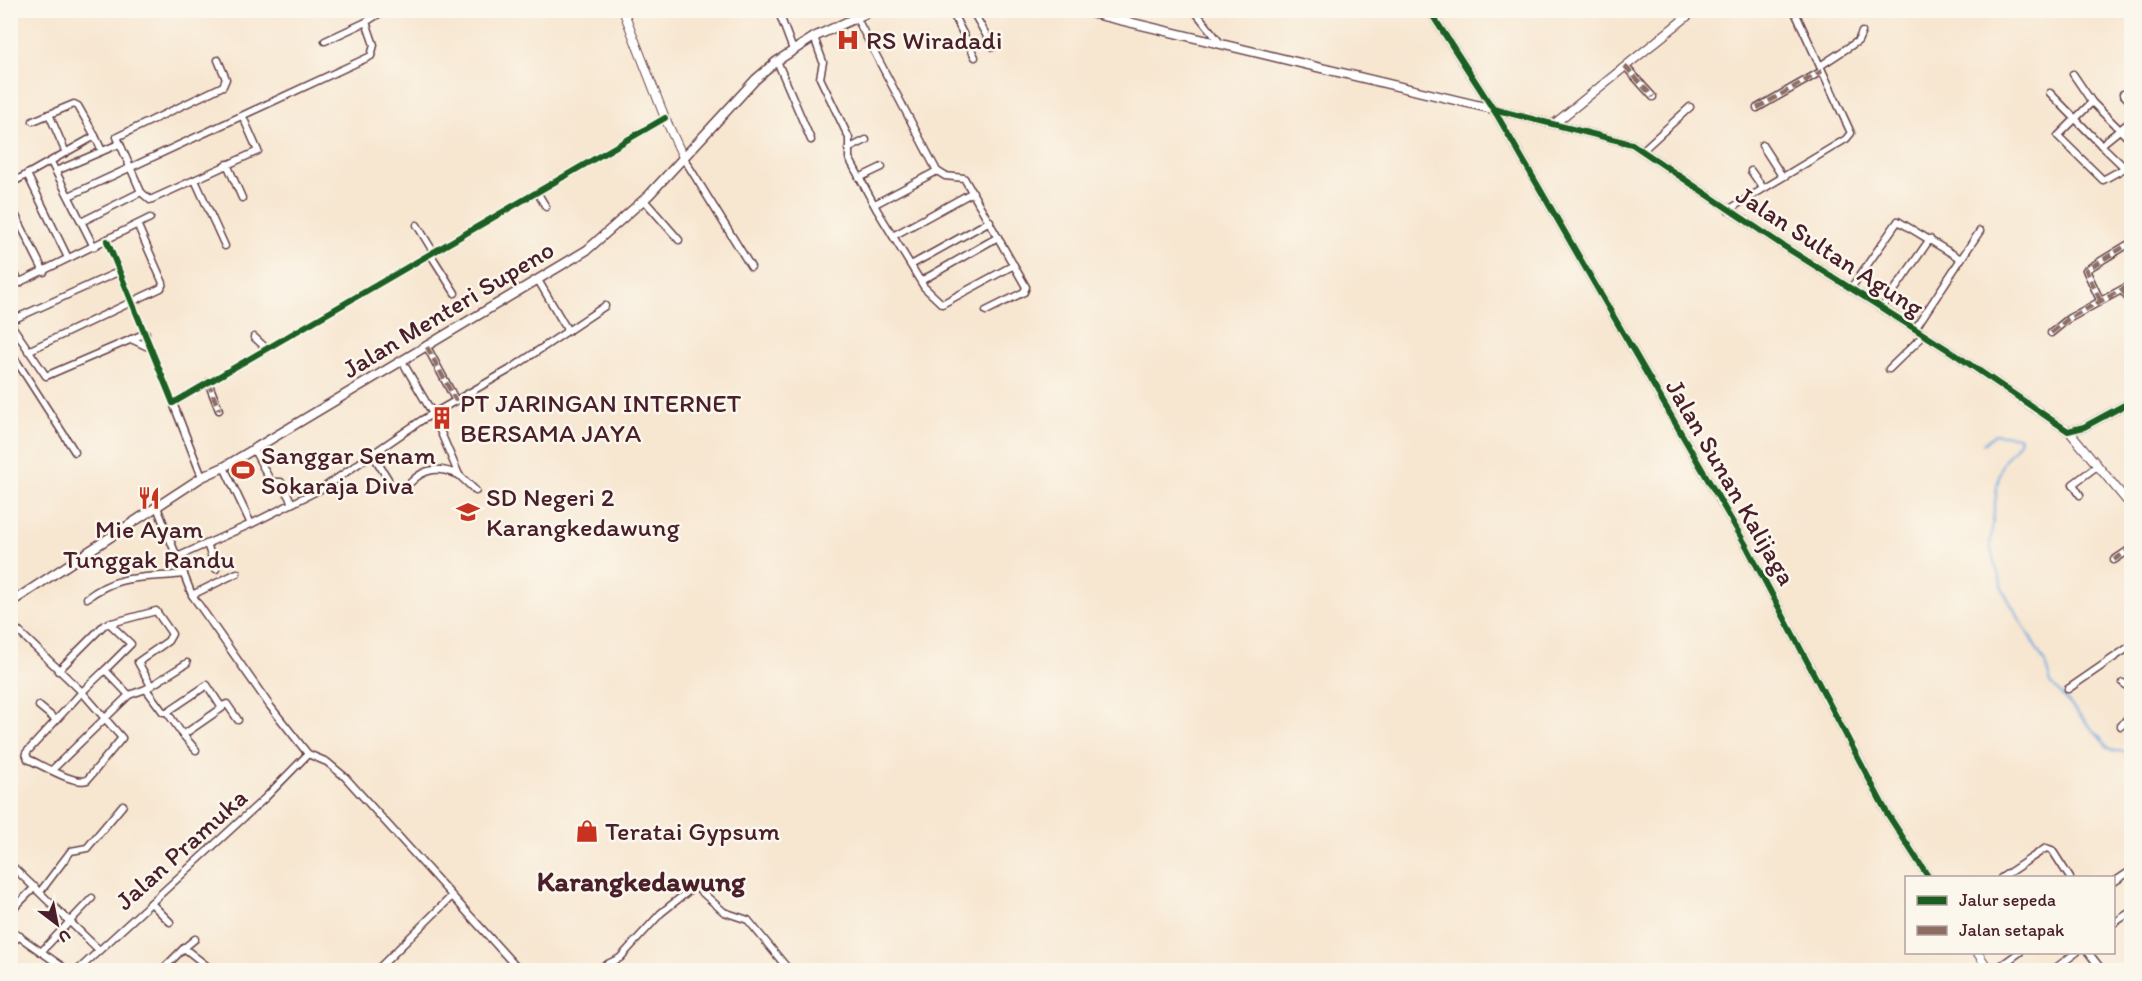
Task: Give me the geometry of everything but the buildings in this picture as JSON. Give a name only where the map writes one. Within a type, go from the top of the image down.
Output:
[{"type":"main road","points":[[1078,10],[1493,109]]},
{"type":"main road","name":"Jalan Menteri Supeno","points":[[10,603],[202,477],[224,467],[587,250],[644,200],[756,79],[777,61],[814,37],[870,11]]},
{"type":"street","points":[[325,41],[366,22],[385,10]]},
{"type":"street","points":[[623,10],[665,118],[683,157],[751,267]]},
{"type":"street","points":[[778,10],[793,50]]},
{"type":"street","points":[[951,10],[975,57]]},
{"type":"street","points":[[972,10],[993,47]]},
{"type":"street","points":[[1194,10],[1221,44]]},
{"type":"street","name":"Jalan Sunan Kalijaga","points":[[1429,10],[1493,109],[1747,547],[1887,813],[1928,876]]},
{"type":"street","points":[[1554,124],[1695,10]]},
{"type":"street","points":[[1728,210],[1846,139],[1851,133],[1794,10]]},
{"type":"street","points":[[856,16],[938,171],[945,176],[964,178],[990,220],[1027,289],[986,311]]},
{"type":"street","points":[[69,196],[371,56],[374,45],[366,22]]},
{"type":"street","points":[[1757,108],[1821,68],[1858,41],[1862,32]]},
{"type":"street","points":[[814,37],[823,62],[820,78],[849,138],[849,158],[921,281],[942,304],[1014,265]]},
{"type":"street","points":[[218,60],[226,79],[223,86],[117,137],[141,192],[150,200],[258,151],[243,117]]},
{"type":"street","points":[[777,61],[811,140]]},
{"type":"street","points":[[1625,66],[1653,97]]},
{"type":"street","points":[[2073,74],[2092,102],[2132,142]]},
{"type":"street","points":[[2050,93],[2125,168]]},
{"type":"street","points":[[2123,94],[2132,103]]},
{"type":"street","points":[[2092,102],[2058,136],[2100,179],[2105,180],[2132,164]]},
{"type":"street","points":[[33,121],[75,104],[102,151]]},
{"type":"street","points":[[1643,150],[1690,106]]},
{"type":"street","name":"Jalan Sultan Agung","points":[[1493,109],[1622,140],[1643,150],[1728,210],[2070,431],[2132,507]]},
{"type":"street","points":[[49,114],[66,153]]},
{"type":"street","points":[[173,403],[665,118]]},
{"type":"street","points":[[2101,145],[2132,120]]},
{"type":"street","points":[[10,184],[95,136]]},
{"type":"street","points":[[848,149],[866,140]]},
{"type":"street","points":[[56,171],[119,144]]},
{"type":"street","points":[[1762,145],[1782,176]]},
{"type":"street","points":[[51,162],[94,247]]},
{"type":"street","points":[[227,164],[242,198]]},
{"type":"street","points":[[859,178],[882,167]]},
{"type":"street","points":[[874,204],[938,171]]},
{"type":"street","points":[[1751,171],[1762,188]]},
{"type":"street","points":[[27,174],[68,258]]},
{"type":"street","points":[[195,180],[225,246]]},
{"type":"street","points":[[82,221],[141,192]]},
{"type":"street","points":[[537,192],[546,207]]},
{"type":"street","points":[[893,236],[973,192]]},
{"type":"street","points":[[644,200],[679,240]]},
{"type":"street","points":[[10,204],[44,272]]},
{"type":"street","points":[[10,287],[138,226],[150,218]]},
{"type":"street","points":[[911,265],[990,220]]},
{"type":"street","points":[[1851,288],[1897,222],[1901,221],[1961,259]]},
{"type":"street","points":[[417,225],[455,293]]},
{"type":"street","points":[[28,351],[156,292],[163,285],[138,226]]},
{"type":"street","points":[[1915,329],[1980,231]]},
{"type":"street","points":[[921,281],[998,237]]},
{"type":"street","points":[[1882,308],[1930,239]]},
{"type":"street","points":[[107,241],[118,272],[146,333],[148,347],[202,477]]},
{"type":"street","points":[[2100,300],[2086,270],[2132,242]]},
{"type":"street","points":[[10,266],[20,283]]},
{"type":"street","points":[[118,272],[10,322],[46,376],[146,333]]},
{"type":"street","points":[[538,280],[568,331]]},
{"type":"street","points":[[2051,333],[2100,300],[2132,284]]},
{"type":"street","points":[[2122,290],[2132,304]]},
{"type":"street","points":[[177,557],[251,524],[291,501],[324,488],[433,414],[509,370],[605,306]]},
{"type":"street","points":[[1889,369],[1924,335]]},
{"type":"street","points":[[254,337],[267,349]]},
{"type":"street","points":[[131,339],[148,347]]},
{"type":"street","points":[[427,347],[456,400]]},
{"type":"street","points":[[10,351],[75,452]]},
{"type":"street","points":[[402,361],[433,414],[459,475],[476,491]]},
{"type":"street","points":[[208,382],[219,410]]},
{"type":"street","points":[[2070,431],[2084,427],[2132,401]]},
{"type":"street","points":[[254,448],[272,482],[281,482],[291,501]]},
{"type":"street","points":[[373,456],[388,479]]},
{"type":"street","points":[[2080,495],[2073,484],[2097,466]]},
{"type":"street","points":[[224,467],[251,524]]},
{"type":"street","points":[[410,483],[418,475],[431,469],[459,475]]},
{"type":"street","points":[[157,507],[192,595],[270,706],[308,754],[327,762],[345,777],[519,970]]},
{"type":"street","points":[[207,544],[216,569]]},
{"type":"street","points":[[2114,560],[2132,548]]},
{"type":"street","points":[[192,595],[237,573]]},
{"type":"street","points":[[87,598],[105,585],[120,579],[184,574]]},
{"type":"street","points":[[58,671],[93,635],[109,623],[153,610],[158,612],[171,630],[171,637],[138,662],[148,688],[163,712],[167,712],[196,750]]},
{"type":"street","points":[[10,623],[82,692],[122,738],[95,774],[81,782],[28,759],[26,755],[82,692],[131,644],[131,640],[109,623]]},
{"type":"street","points":[[2068,689],[2132,645]]},
{"type":"street","points":[[52,770],[129,694],[148,688],[187,663]]},
{"type":"street","points":[[105,670],[129,694]]},
{"type":"street","points":[[2123,683],[2132,689]]},
{"type":"street","points":[[167,712],[207,685],[222,706]]},
{"type":"street","points":[[183,735],[227,704],[238,720]]},
{"type":"street","points":[[39,706],[56,720]]},
{"type":"street","points":[[2121,726],[2132,712]]},
{"type":"street","name":"Jalan Pramuka","points":[[78,970],[265,798],[308,754]]},
{"type":"street","points":[[40,892],[70,851],[87,848],[123,805]]},
{"type":"street","points":[[2004,876],[2046,848],[2052,850],[2069,876]]},
{"type":"street","points":[[10,864],[99,950]]},
{"type":"street","points":[[2115,881],[2132,870]]},
{"type":"street","points":[[595,970],[620,958],[661,914],[695,886],[724,912],[748,920],[789,970]]},
{"type":"street","points":[[10,912],[35,887]]},
{"type":"street","points":[[377,970],[452,897]]},
{"type":"street","points":[[41,952],[92,898]]},
{"type":"street","points":[[151,903],[170,922]]},
{"type":"street","points":[[2115,922],[2132,911]]},
{"type":"street","points":[[10,930],[67,970]]},
{"type":"street","points":[[10,944],[20,936]]},
{"type":"street","points":[[162,970],[195,939]]},
{"type":"street","points":[[184,948],[212,970]]},
{"type":"street","points":[[1978,954],[1989,970]]},
{"type":"street","points":[[1995,970],[2017,954]]},
{"type":"street","points":[[2053,970],[2074,954]]},
{"type":"street","points":[[2090,954],[2102,970]]},
{"type":"waterway","points":[[1983,444],[1995,434],[2020,437],[2019,442],[2002,464],[1990,546],[2005,594],[2045,663],[2051,683],[2108,747],[2114,751],[2132,752]]},
{"type":"marked path","points":[[1625,66],[1653,97]]},
{"type":"marked path","points":[[1757,108],[1822,71]]},
{"type":"marked path","points":[[2100,300],[2086,270],[2132,242]]},
{"type":"marked path","points":[[2051,333],[2068,319],[2132,284]]},
{"type":"marked path","points":[[2122,290],[2132,304]]},
{"type":"marked path","points":[[427,347],[456,401]]},
{"type":"marked path","points":[[208,382],[219,410]]},
{"type":"marked path","points":[[2114,560],[2132,548]]},
{"type":"cycle path","points":[[1429,10],[1497,115],[1747,547],[1887,813],[1928,876]]},
{"type":"cycle path","points":[[1493,109],[1632,144],[1782,245],[1953,353],[2068,431],[2084,427],[2132,401]]},
{"type":"cycle path","points":[[107,241],[173,403],[665,118]]},
{"type":"place","name":"RS Wiradadi","points":[[848,40]]},
{"type":"place","name":"PT JARINGAN INTERNET BERSAMA JAYA","points":[[442,418]]},
{"type":"place","name":"Sanggar Senam Sokaraja Diva","points":[[243,470]]},
{"type":"place","name":"Mie Ayam Tunggak Randu","points":[[149,498]]},
{"type":"place","name":"SD Negeri 2 Karangkedawung","points":[[468,512]]},
{"type":"place","name":"Teratai Gypsum","points":[[587,831]]},
{"type":"district","name":"Karangkedawung","points":[[641,881]]}]
